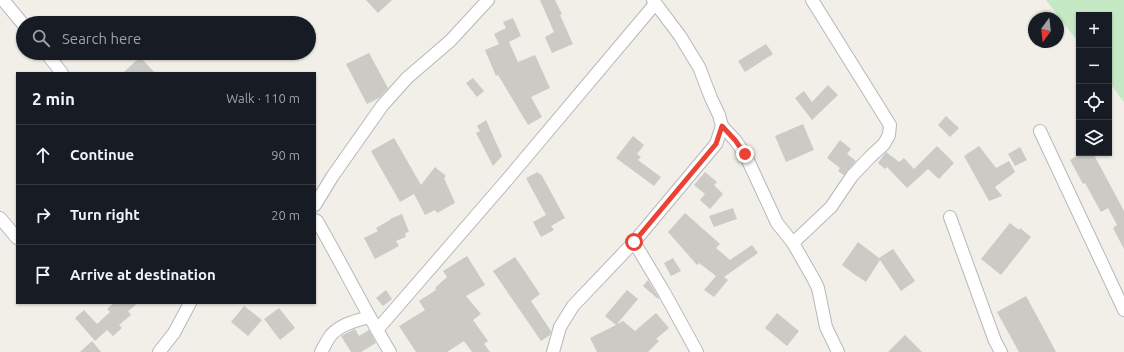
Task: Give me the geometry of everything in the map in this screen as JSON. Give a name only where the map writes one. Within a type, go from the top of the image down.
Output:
[{"type":"street","points":[[3,0],[16,16]]},
{"type":"street","points":[[316,203],[332,177],[382,106],[407,78],[450,41],[488,0]]},
{"type":"street","points":[[793,243],[831,207],[852,176],[884,144],[889,136],[890,125],[812,0]]},
{"type":"street","points":[[377,330],[506,181],[654,2],[680,36],[699,67],[722,126],[745,154],[777,223],[793,243],[813,278],[818,288],[826,327],[838,352]]},
{"type":"street","points":[[52,60],[61,72]]},
{"type":"street","points":[[553,352],[560,327],[573,306],[634,242],[716,144],[722,126]]},
{"type":"street","points":[[1040,131],[1124,310]]},
{"type":"street","points":[[950,217],[995,341],[1001,352]]},
{"type":"street","points":[[0,218],[16,237]]},
{"type":"street","points":[[316,220],[390,352]]},
{"type":"street","points":[[634,242],[697,352]]},
{"type":"street","points":[[158,352],[174,332],[189,304]]},
{"type":"street","points":[[321,352],[331,336],[338,329],[347,323],[369,317]]},
{"type":"green space","points":[[1046,0],[1124,0],[1124,102],[1112,86],[1112,12],[1076,12],[1076,39],[1064,23],[1064,12],[1055,12]]},
{"type":"building","points":[[366,0],[392,0],[378,13]]},
{"type":"building","points":[[540,0],[555,0],[573,44],[552,53],[545,37],[554,32]]},
{"type":"building","points":[[513,18],[521,36],[509,42],[518,62],[535,55],[550,88],[531,97],[542,117],[528,125],[498,75],[496,76],[485,50],[499,44],[494,34],[506,28],[503,22]]},
{"type":"building","points":[[766,44],[773,54],[745,72],[738,61]]},
{"type":"building","points":[[369,53],[388,88],[379,98],[367,104],[346,64]]},
{"type":"building","points":[[137,60],[143,60],[154,72],[124,72]]},
{"type":"building","points":[[473,78],[484,91],[477,97],[466,83]]},
{"type":"building","points":[[828,85],[838,95],[812,120],[795,98],[804,91],[812,102]]},
{"type":"building","points":[[946,116],[959,128],[950,137],[938,125]]},
{"type":"building","points":[[486,120],[502,156],[493,166],[476,133],[480,131],[477,126]]},
{"type":"building","points":[[803,124],[814,150],[786,162],[775,136]]},
{"type":"building","points":[[633,136],[644,145],[637,154],[641,157],[638,160],[661,177],[654,186],[616,158]]},
{"type":"building","points":[[394,138],[421,185],[435,167],[446,176],[444,178],[455,203],[437,213],[435,210],[425,215],[414,194],[400,202],[371,151]]},
{"type":"building","points":[[840,140],[851,149],[847,154],[856,161],[844,175],[838,171],[840,168],[827,158]]},
{"type":"building","points":[[937,146],[954,163],[939,179],[928,169],[907,188],[887,167],[885,169],[878,163],[886,152],[899,162],[904,158],[914,169]]},
{"type":"building","points":[[979,146],[996,168],[1009,161],[1015,172],[995,187],[1002,196],[989,201],[964,156]]},
{"type":"building","points":[[1020,147],[1027,160],[1015,166],[1008,154]]},
{"type":"building","points":[[1077,156],[1095,156],[1124,211],[1124,249],[1113,228],[1117,225],[1108,208],[1101,212],[1070,160]]},
{"type":"building","points":[[538,172],[540,175],[541,174],[565,218],[551,226],[554,230],[541,237],[533,222],[546,215],[526,178]]},
{"type":"building","points":[[705,172],[717,182],[714,185],[723,194],[710,209],[700,200],[705,194],[694,185]]},
{"type":"building","points":[[733,208],[737,219],[714,227],[709,216]]},
{"type":"building","points":[[685,213],[720,244],[716,248],[730,260],[752,245],[758,253],[724,277],[728,280],[714,297],[704,290],[716,276],[699,263],[697,265],[668,232]]},
{"type":"building","points":[[402,214],[409,232],[405,233],[406,237],[396,241],[399,246],[375,259],[364,238],[378,231],[376,228],[390,219]]},
{"type":"building","points":[[1010,223],[1019,230],[1020,228],[1031,237],[1001,275],[981,259]]},
{"type":"building","points":[[858,242],[879,258],[893,249],[915,281],[901,291],[880,260],[866,282],[854,274],[842,265]]},
{"type":"building","points":[[467,256],[485,285],[466,296],[481,314],[473,320],[488,341],[484,344],[490,352],[472,352],[464,341],[447,352],[416,352],[399,326],[425,310],[419,301],[436,290],[435,288],[447,277],[443,271]]},
{"type":"building","points":[[515,257],[540,294],[531,301],[551,331],[550,335],[541,341],[493,271]]},
{"type":"building","points":[[673,258],[681,271],[671,276],[664,263]]},
{"type":"building","points":[[648,280],[659,298],[658,299],[643,286]]},
{"type":"building","points":[[386,290],[392,299],[383,306],[376,298]]},
{"type":"building","points":[[627,290],[638,299],[617,324],[623,321],[635,331],[656,313],[669,328],[656,339],[659,341],[648,352],[597,352],[590,338],[616,325],[605,316]]},
{"type":"building","points":[[1026,296],[1056,352],[1019,352],[997,312]]},
{"type":"building","points":[[113,304],[137,304],[128,311],[131,315],[119,325],[122,328],[113,336],[107,330],[95,341],[75,318],[84,310],[97,324],[110,312],[107,309]]},
{"type":"building","points":[[244,306],[262,320],[248,336],[231,322]]},
{"type":"building","points":[[279,308],[295,328],[280,340],[264,319]]},
{"type":"building","points":[[777,313],[799,331],[787,346],[765,328]]},
{"type":"building","points":[[355,329],[359,336],[369,330],[376,343],[361,352],[351,352],[341,336]]},
{"type":"building","points":[[905,335],[922,352],[888,352]]},
{"type":"building","points":[[92,341],[101,352],[80,352]]},
{"type":"route","points":[[634,242],[716,144],[722,126],[745,154]]}]
